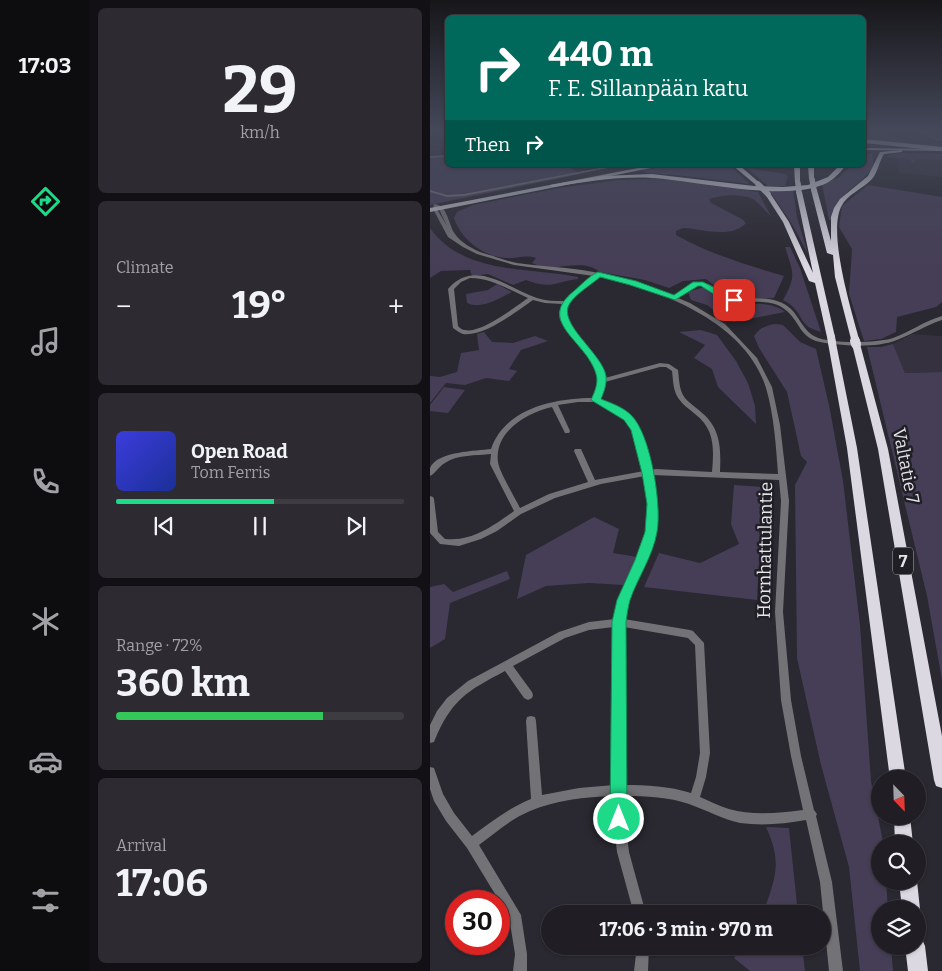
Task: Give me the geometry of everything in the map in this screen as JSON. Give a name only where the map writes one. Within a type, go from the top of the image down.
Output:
[{"type":"highway","points":[[747,175],[768,194],[786,222],[810,271],[826,312]]},
{"type":"highway","name":"7","points":[[798,175],[799,192],[832,340],[852,448],[897,770]]},
{"type":"highway","name":"Valtatie 7","points":[[812,175],[818,210],[841,284],[883,449],[942,780]]},
{"type":"highway","points":[[552,185],[612,177],[650,176],[688,179],[745,188],[785,189],[822,182],[833,175]]},
{"type":"highway","points":[[841,284],[834,234],[836,209],[841,201],[870,175]]},
{"type":"highway","points":[[916,955],[918,971]]},
{"type":"main road","points":[[434,207],[592,175]]},
{"type":"main road","points":[[434,207],[606,175]]},
{"type":"street","points":[[430,191],[447,196],[464,196],[569,175]]},
{"type":"street","name":"Hornhattulantie","points":[[434,207],[450,236],[465,246],[495,259],[514,264],[598,274],[633,283],[675,298],[723,325],[755,359],[769,387],[773,403],[783,477],[785,501],[779,612],[780,644],[788,710],[796,756],[826,882],[836,971]]},
{"type":"street","points":[[596,400],[602,381],[598,367],[564,320],[562,314],[564,303],[598,274]]},
{"type":"street","points":[[532,298],[487,327],[464,332],[456,327],[451,289],[455,284],[463,280],[478,277],[488,278],[532,298],[564,303]]},
{"type":"street","points":[[675,298],[696,284],[700,284],[707,285],[729,299],[775,302],[787,308],[806,333],[819,340],[886,342],[922,324],[942,318]]},
{"type":"street","points":[[602,381],[660,365],[672,367],[676,372],[676,386],[682,399],[707,421],[714,430],[717,445],[716,474]]},
{"type":"street","points":[[518,512],[494,464],[495,451],[503,434],[513,423],[536,409],[554,402],[596,400],[628,418],[636,430],[648,473],[653,504],[653,523],[642,560],[623,600],[619,622],[620,836],[638,905]]},
{"type":"street","points":[[554,402],[567,431]]},
{"type":"street","points":[[430,472],[438,462],[447,457],[495,451]]},
{"type":"street","points":[[578,451],[592,483]]},
{"type":"street","points":[[430,499],[434,533],[443,542],[459,543],[494,529],[518,512],[552,496],[592,483],[648,473],[783,477]]},
{"type":"street","points":[[430,738],[440,714],[457,694],[471,684],[574,630],[619,622],[690,634],[698,643],[705,753],[694,800]]},
{"type":"street","points":[[507,665],[528,695]]},
{"type":"street","points":[[531,721],[537,802]]},
{"type":"street","points":[[430,772],[438,797],[471,844],[515,915],[521,954],[520,971]]},
{"type":"street","points":[[471,844],[505,819],[537,802],[570,795],[619,791],[654,791],[694,800],[732,815],[752,818],[771,819],[811,814]]},
{"type":"street","points":[[642,971],[643,955]]},
{"type":"shaded area","points":[[430,175],[574,175],[430,205]]},
{"type":"shaded area","points":[[679,175],[740,175],[750,184]]},
{"type":"shaded area","points":[[756,175],[788,176],[785,186],[768,186]]},
{"type":"shaded area","points":[[841,175],[866,175],[846,193],[835,209],[831,220],[829,220],[822,184]]},
{"type":"shaded area","points":[[618,180],[692,181],[758,192],[771,216],[753,199],[748,197],[737,195],[719,196],[709,199],[711,203],[746,223],[733,231],[725,232],[683,228],[676,231],[676,235],[715,253],[784,276],[774,298],[742,299],[725,294],[706,279],[683,281],[669,288],[645,280],[600,272],[584,266],[549,267],[532,263],[536,258],[532,257],[496,257],[481,250],[467,239],[457,226],[454,218],[457,212],[473,205],[559,188]]},
{"type":"shaded area","points":[[868,185],[942,197],[942,302],[936,307],[897,317],[896,332],[881,339],[864,341],[849,294],[852,249],[839,227],[842,206]]},
{"type":"shaded area","points":[[769,190],[793,190],[797,217],[808,254],[792,224]]},
{"type":"shaded area","points":[[430,228],[444,243],[460,254],[478,262],[578,277],[578,279],[548,285],[526,280],[513,285],[488,274],[472,276],[470,270],[441,271],[430,278]]},
{"type":"shaded area","points":[[785,247],[790,247],[800,268],[821,332],[806,325],[792,306],[783,300],[792,279]]},
{"type":"shaded area","points":[[497,284],[512,292],[484,304],[473,305],[467,303],[466,294],[488,290]]},
{"type":"shaded area","points":[[704,287],[724,300],[771,305],[785,312],[734,322],[728,321],[707,305],[691,300],[688,292]]},
{"type":"shaded area","points":[[769,325],[783,325],[800,342],[816,349],[829,405],[843,481],[860,625],[871,781],[871,825],[880,825],[882,835],[871,835],[871,890],[887,890],[887,900],[871,900],[871,955],[892,955],[893,971],[860,971],[849,867],[821,765],[797,658],[795,485],[807,462],[801,456],[787,392],[759,348],[754,336]]},
{"type":"shaded area","points":[[701,330],[717,335],[736,361],[748,383],[755,406],[756,424],[718,387],[712,369],[694,358],[705,345],[679,332]]},
{"type":"shaded area","points":[[484,332],[492,342],[513,343],[535,336],[548,341],[521,350],[509,369],[517,371],[509,381],[486,378],[465,385],[446,383],[430,403],[430,376],[440,377],[457,372],[461,353],[479,350],[477,334]]},
{"type":"shaded area","points":[[912,334],[942,336],[942,372],[905,373],[893,344]]},
{"type":"shaded area","points":[[893,344],[905,373],[942,372],[942,680],[927,596],[867,347],[881,347]]},
{"type":"shaded area","points":[[444,387],[465,390],[448,413],[430,411],[430,405]]},
{"type":"shaded area","points":[[734,485],[763,487],[757,600],[644,587],[659,553],[700,563],[739,544],[731,524]]},
{"type":"shaded area","points":[[594,517],[619,529],[613,553],[637,557],[623,585],[589,583],[546,586],[517,599],[526,555]]},
{"type":"shaded area","points":[[507,571],[510,579],[450,603],[445,639],[430,648],[430,587],[444,584],[453,592]]},
{"type":"shaded area","points":[[766,827],[789,828],[797,905],[766,905],[774,880],[776,861]]},
{"type":"shaded area","points":[[736,955],[803,955],[805,971],[750,971],[734,958]]},
{"type":"route","points":[[619,819],[619,622],[623,600],[642,560],[651,532],[654,513],[648,473],[636,430],[628,418],[596,400],[601,388],[601,375],[592,357],[562,317],[564,303],[598,274],[633,283],[675,298],[696,284],[703,284],[712,288],[723,297],[734,300]]}]
